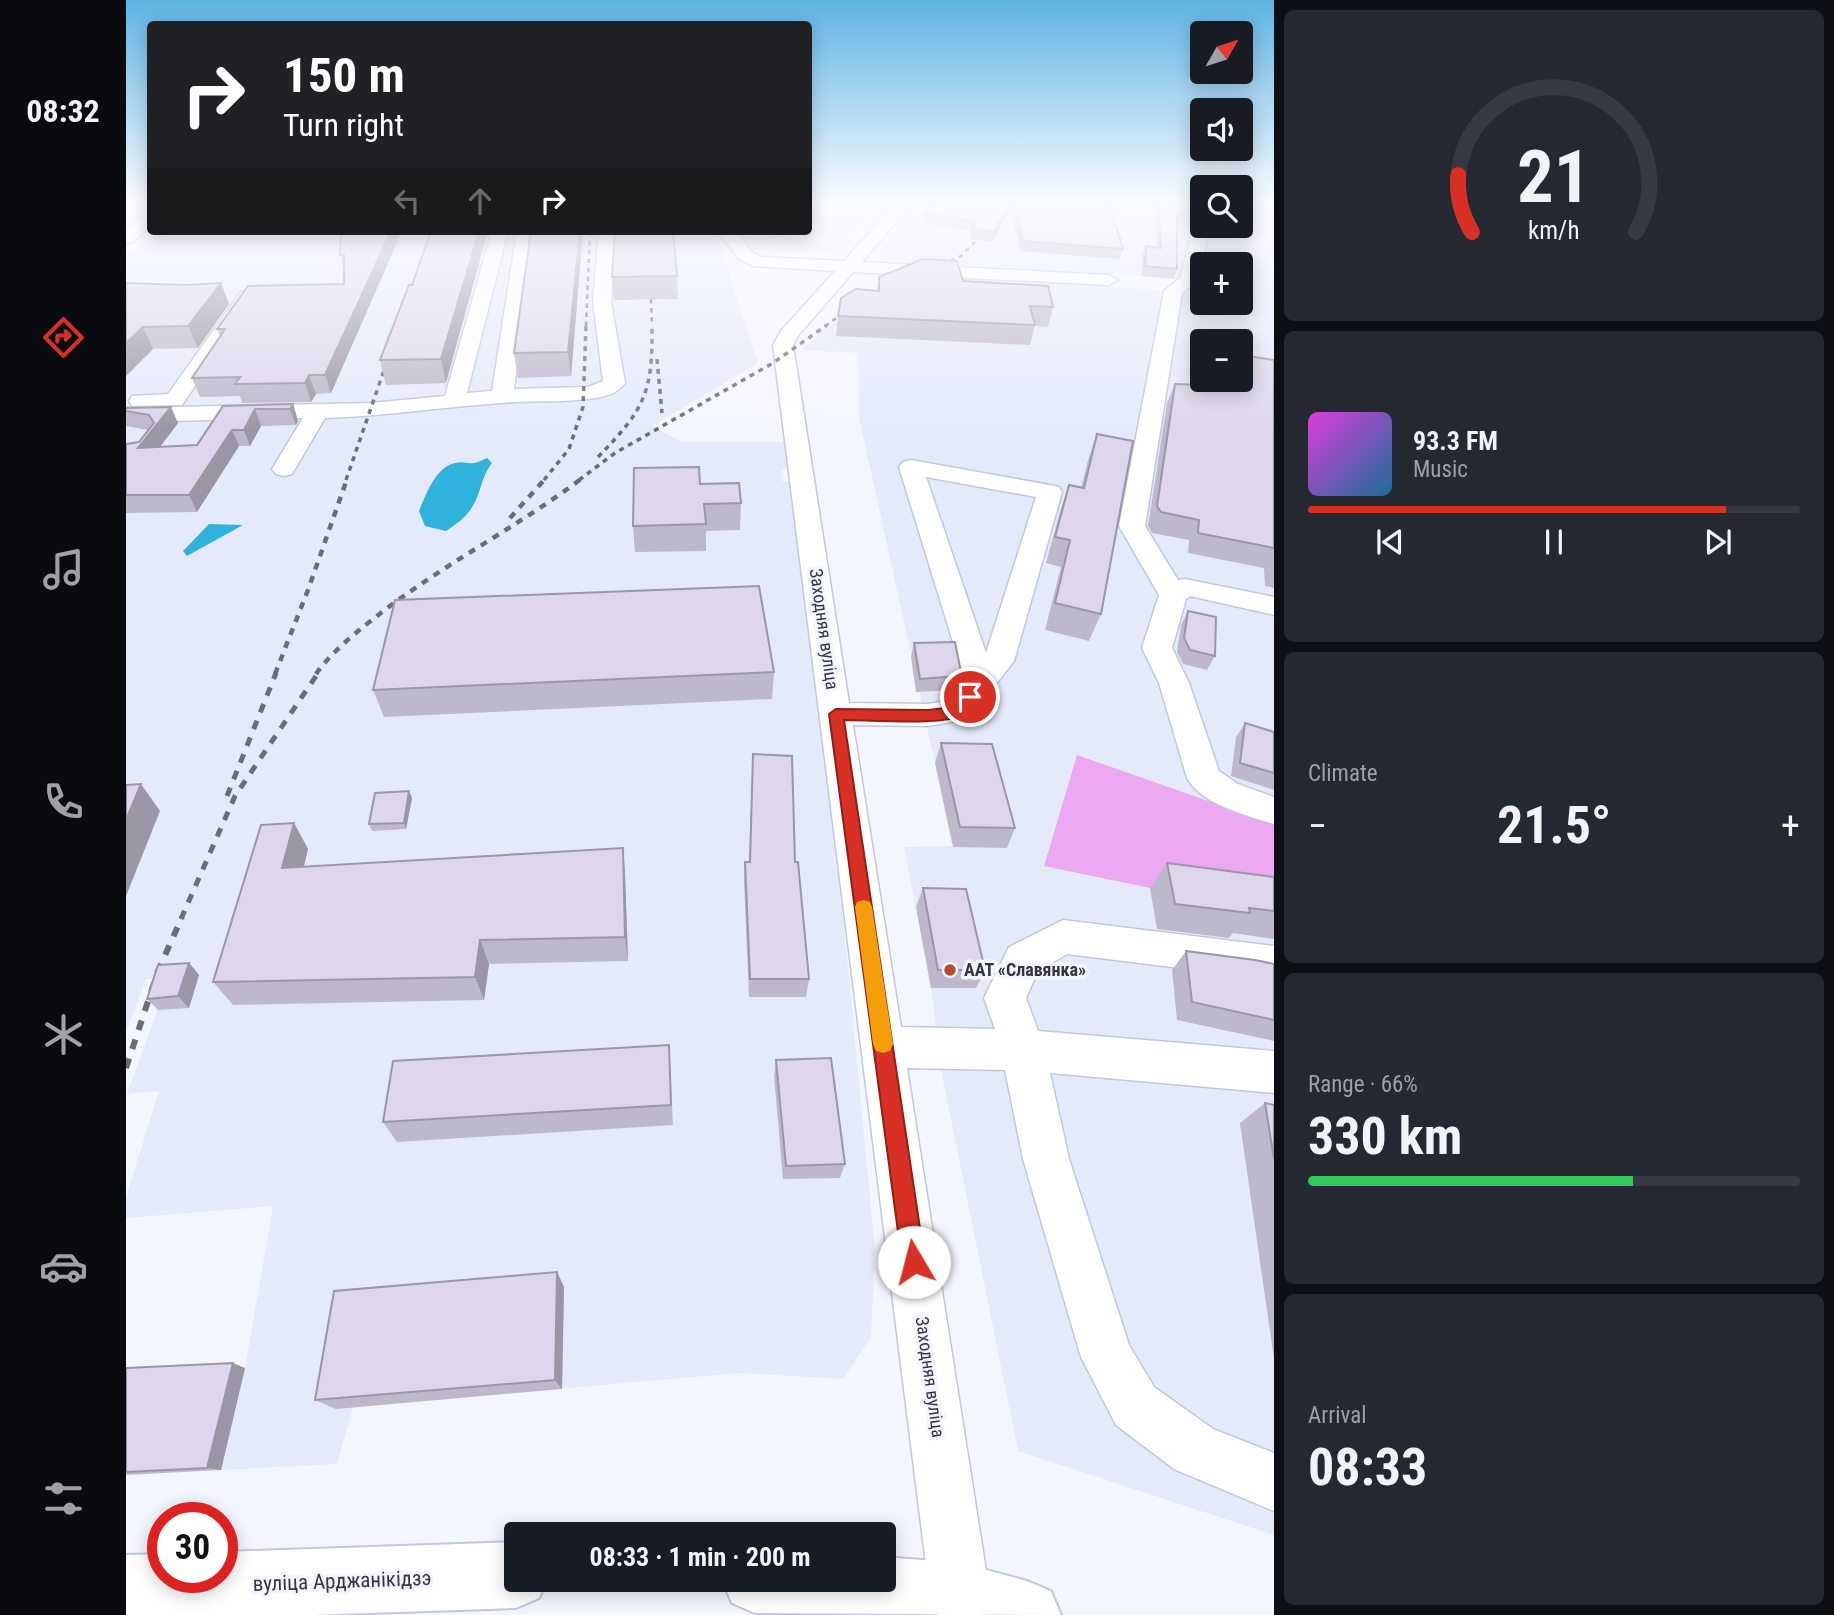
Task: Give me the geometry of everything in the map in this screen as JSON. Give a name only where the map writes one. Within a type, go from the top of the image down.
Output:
[{"type":"main road","name":"вуліца Арджанікідзэ","points":[[126,1588],[504,1575]]},
{"type":"main road","points":[[791,1593],[960,1596],[1027,1615]]},
{"type":"street","points":[[454,402],[487,278]]},
{"type":"street","points":[[502,397],[518,278]]},
{"type":"street","points":[[126,415],[370,410],[502,397],[588,393],[605,389],[614,383],[603,302],[604,278]]},
{"type":"street","name":"Заходняя вуліца","points":[[837,278],[788,335],[783,345],[960,1596]]},
{"type":"street","points":[[1079,278],[1109,280]]},
{"type":"street","points":[[1173,595],[1132,526],[1173,291],[1189,278]]},
{"type":"street","points":[[126,402],[174,400],[249,293]]},
{"type":"street","points":[[284,469],[318,411]]},
{"type":"street","points":[[836,714],[928,715],[958,711],[981,683],[999,661],[1050,492],[911,467],[981,683]]},
{"type":"street","points":[[1274,606],[1185,587],[1173,595],[1157,648],[1174,682],[1204,778],[1226,793],[1274,811]]},
{"type":"street","points":[[1274,965],[1266,961],[1163,947],[1063,937],[1023,959],[1005,998],[1023,1050],[1046,1159],[1107,1357],[1135,1406],[1194,1449],[1274,1482]]},
{"type":"street","points":[[884,1047],[1023,1050],[1274,1072]]},
{"type":"shaded area","points":[[126,278],[730,278],[758,363],[652,426],[682,442],[785,442],[790,466],[781,471],[782,481],[790,482],[834,820],[875,1250],[871,1337],[843,1379],[739,1373],[353,1407],[337,1464],[221,1470],[245,1368],[273,1206],[126,1218],[126,1197],[159,1091],[127,1094],[169,978],[146,979],[126,1033],[126,420],[347,418],[349,406],[126,410],[126,304],[188,296],[202,282],[126,281]]},
{"type":"shaded area","points":[[923,278],[981,278],[1187,292],[1190,290],[1190,315],[1253,315],[1253,278],[1274,278],[1274,824],[1077,756],[1044,865],[1150,888],[1274,905],[1274,1535],[1018,1451],[942,1075],[931,988],[904,847],[953,846],[859,417],[859,353],[801,350],[839,317]]},
{"type":"shaded area","points":[[1168,278],[1190,278],[1190,283],[1174,279]]},
{"type":"shaded area","points":[[1077,755],[1274,824],[1274,905],[1150,888],[1044,866]]},
{"type":"water","points":[[487,458],[492,463],[474,504],[466,515],[446,531],[425,526],[419,511],[437,475],[455,463],[472,463]]},
{"type":"water","points":[[209,524],[243,525],[187,556],[183,551]]},
{"type":"building","points":[[344,278],[369,278],[325,375],[309,375],[305,383],[235,384],[240,377],[192,378],[225,329],[217,329],[248,286],[344,284]]},
{"type":"building","points":[[414,278],[465,278],[441,359],[380,360],[409,285],[412,285]]},
{"type":"building","points":[[524,278],[575,278],[568,352],[514,353]]},
{"type":"building","points":[[879,278],[962,278],[963,281],[1048,286],[1053,307],[1030,306],[1035,325],[838,316],[841,298],[856,289],[879,291]]},
{"type":"building","points":[[126,283],[221,283],[188,326],[143,327],[126,343]]},
{"type":"building","points":[[1253,357],[1274,360],[1274,548],[1198,533],[1199,520],[1161,512],[1157,506],[1175,384],[1190,385],[1190,392],[1253,392]]},
{"type":"building","points":[[293,404],[290,409],[255,409],[244,430],[232,430],[189,495],[126,495],[126,444],[139,442],[154,423],[149,415],[126,411],[126,408],[171,407],[138,448],[197,445],[223,406]]},
{"type":"building","points":[[1097,434],[1133,441],[1101,614],[1055,603],[1070,540],[1055,537],[1069,485],[1084,488]]},
{"type":"building","points":[[699,467],[700,484],[739,483],[741,503],[704,504],[706,524],[633,526],[634,468]]},
{"type":"building","points":[[759,586],[774,672],[373,690],[395,600]]},
{"type":"building","points":[[1188,611],[1216,617],[1215,656],[1190,650],[1184,638]]},
{"type":"building","points":[[955,642],[961,672],[958,676],[920,679],[914,643]]},
{"type":"building","points":[[1245,723],[1274,732],[1274,773],[1240,763]]},
{"type":"building","points":[[941,743],[992,744],[1015,828],[960,827]]},
{"type":"building","points":[[753,754],[792,756],[795,862],[798,862],[809,979],[750,979],[745,862],[750,862]]},
{"type":"building","points":[[141,784],[126,820],[126,785]]},
{"type":"building","points":[[409,791],[404,823],[369,824],[375,793]]},
{"type":"building","points":[[294,823],[282,868],[623,848],[625,937],[480,940],[475,977],[213,982],[261,825]]},
{"type":"building","points":[[1167,863],[1274,877],[1274,911],[1249,908],[1250,913],[1175,904]]},
{"type":"building","points":[[923,888],[966,889],[985,970],[938,970]]},
{"type":"building","points":[[1186,951],[1274,964],[1274,1020],[1192,1002]]},
{"type":"building","points":[[189,963],[178,996],[147,999],[158,965]]},
{"type":"building","points":[[669,1045],[671,1105],[383,1122],[393,1061]]},
{"type":"building","points":[[831,1058],[845,1164],[786,1166],[776,1060]]},
{"type":"building","points":[[1265,1103],[1274,1105],[1274,1159]]},
{"type":"building","points":[[557,1272],[555,1380],[315,1400],[334,1291]]},
{"type":"building","points":[[233,1363],[207,1468],[126,1472],[126,1368]]},
{"type":"railway","points":[[586,326],[588,278]]},
{"type":"railway","points":[[651,299],[652,326]]},
{"type":"railway","points":[[825,326],[855,305]]},
{"type":"railway","points":[[544,480],[569,449],[583,407],[586,325]]},
{"type":"railway","points":[[579,480],[615,453],[773,363],[827,325]]},
{"type":"railway","points":[[598,457],[626,426],[643,398],[651,367],[652,326]]},
{"type":"railway","points":[[346,480],[390,353]]},
{"type":"railway","points":[[657,359],[662,413]]},
{"type":"railway","points":[[275,674],[347,479]]},
{"type":"railway","points":[[510,518],[545,479]]},
{"type":"railway","points":[[316,674],[355,633],[382,612],[581,479]]},
{"type":"railway","points":[[227,796],[276,673]]},
{"type":"railway","points":[[181,919],[235,796],[318,673]]},
{"type":"railway","points":[[126,1068],[158,971],[182,917]]},
{"type":"slow traffic","points":[[864,907],[883,1044]]},
{"type":"place","name":"ААТ «Славянка»","points":[[950,970]]},
{"type":"route","points":[[914,1262],[836,714],[928,715],[958,711],[970,697]]}]
